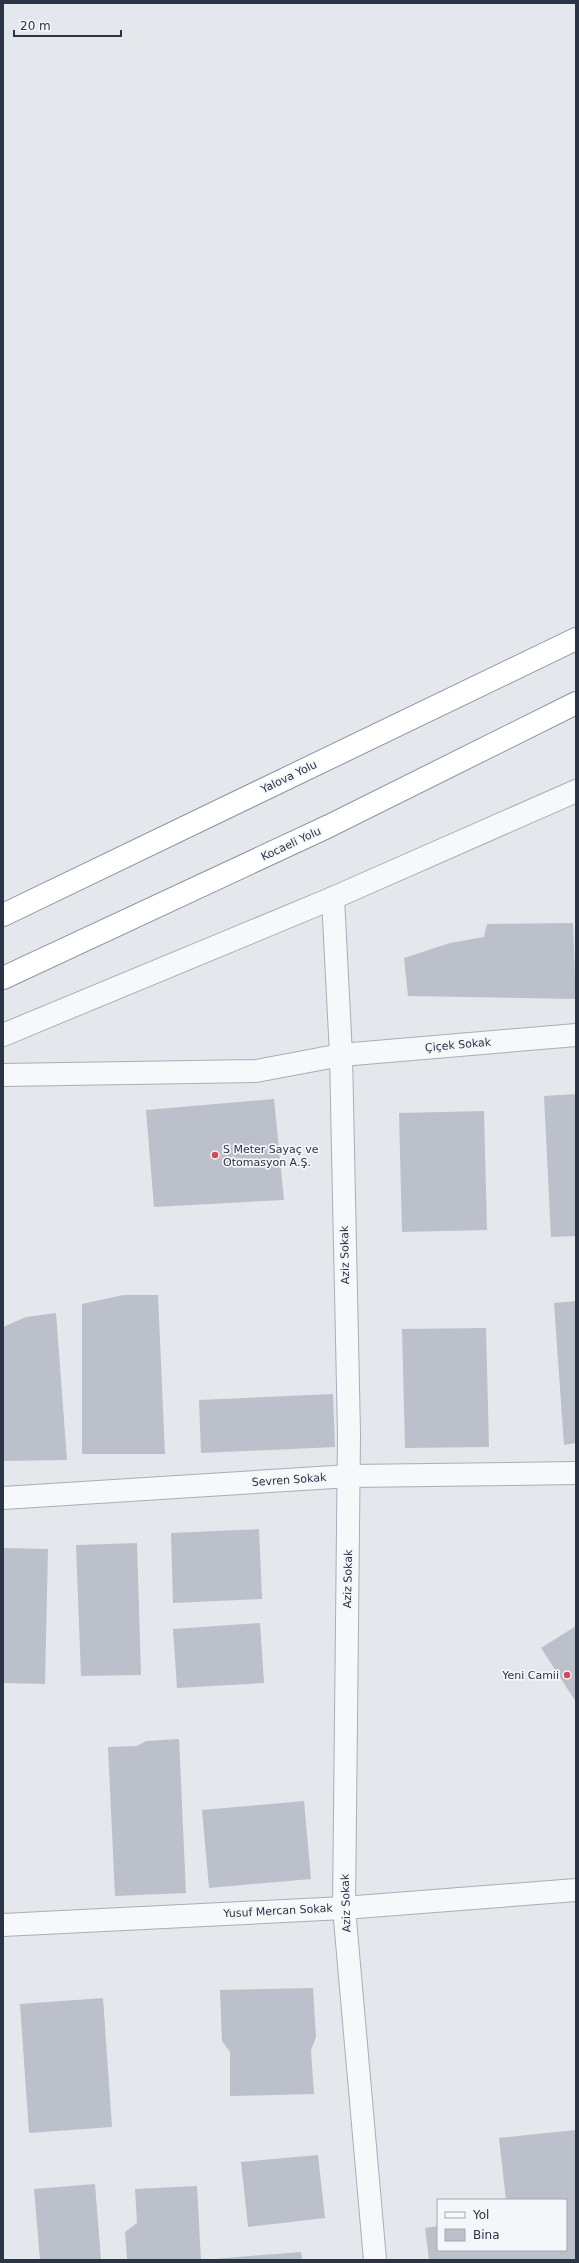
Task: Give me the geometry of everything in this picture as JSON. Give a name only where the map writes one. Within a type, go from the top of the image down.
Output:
[{"type":"highway","name":"Yalova Yolu","points":[[3,915],[576,640]]},
{"type":"highway","name":"Kocaeli̇ Yolu","points":[[3,978],[329,826],[576,703]]},
{"type":"street","points":[[3,1035],[333,898],[576,791]]},
{"type":"street","name":"Aziz Sokak","points":[[333,898],[341,1055],[350,1476],[344,1908],[375,2260]]},
{"type":"street","name":"Çiçek Sokak","points":[[3,1075],[256,1071],[341,1055],[576,1035]]},
{"type":"street","name":"Sevren Sokak","points":[[3,1498],[350,1476],[576,1473]]},
{"type":"street","name":"Yusuf Mercan Sokak","points":[[3,1925],[344,1908],[576,1890]]},
{"type":"building","points":[[573,923],[576,999],[408,996],[404,958],[450,943],[484,937],[487,924]]},
{"type":"building","points":[[576,1094],[576,1236],[551,1237],[544,1096]]},
{"type":"building","name":"S Meter Sayaç ve Otomasyon A.Ş.","points":[[274,1099],[284,1200],[154,1207],[146,1110]]},
{"type":"building","points":[[484,1111],[487,1230],[402,1232],[399,1113]]},
{"type":"building","points":[[123,1295],[158,1295],[165,1454],[82,1454],[82,1304]]},
{"type":"building","points":[[576,1301],[576,1443],[564,1445],[554,1303]]},
{"type":"building","points":[[56,1313],[67,1460],[3,1461],[3,1327],[26,1317]]},
{"type":"building","points":[[486,1328],[489,1447],[405,1448],[402,1329]]},
{"type":"building","points":[[333,1394],[335,1447],[201,1453],[199,1400]]},
{"type":"building","points":[[259,1529],[262,1599],[173,1603],[171,1533]]},
{"type":"building","points":[[137,1543],[141,1675],[81,1676],[76,1545]]},
{"type":"building","points":[[3,1548],[48,1549],[45,1684],[3,1683]]},
{"type":"building","points":[[260,1623],[264,1683],[177,1688],[173,1629]]},
{"type":"building","name":"Yeni Camii","points":[[576,1626],[576,1702],[541,1648]]},
{"type":"building","points":[[179,1739],[186,1893],[115,1896],[108,1747],[137,1746],[146,1741]]},
{"type":"building","points":[[304,1801],[311,1879],[209,1888],[202,1810]]},
{"type":"building","points":[[313,1988],[316,2037],[311,2050],[314,2094],[230,2096],[230,2052],[222,2041],[220,1990]]},
{"type":"building","points":[[103,1998],[112,2127],[29,2133],[20,2004]]},
{"type":"building","points":[[576,2130],[576,2260],[429,2260],[425,2228],[437,2226],[437,2251],[567,2251],[567,2199],[506,2199],[499,2138]]},
{"type":"building","points":[[318,2155],[325,2218],[248,2227],[241,2162]]},
{"type":"building","points":[[95,2184],[101,2260],[40,2260],[34,2189]]},
{"type":"building","points":[[197,2186],[201,2260],[127,2260],[125,2232],[137,2223],[135,2189]]},
{"type":"building","points":[[301,2252],[302,2260],[214,2260],[214,2259]]},
{"type":"place","name":"S Meter Sayaç ve Otomasyon A.Ş.","points":[[215,1155]]},
{"type":"place","name":"Yeni Camii","points":[[567,1675]]}]
